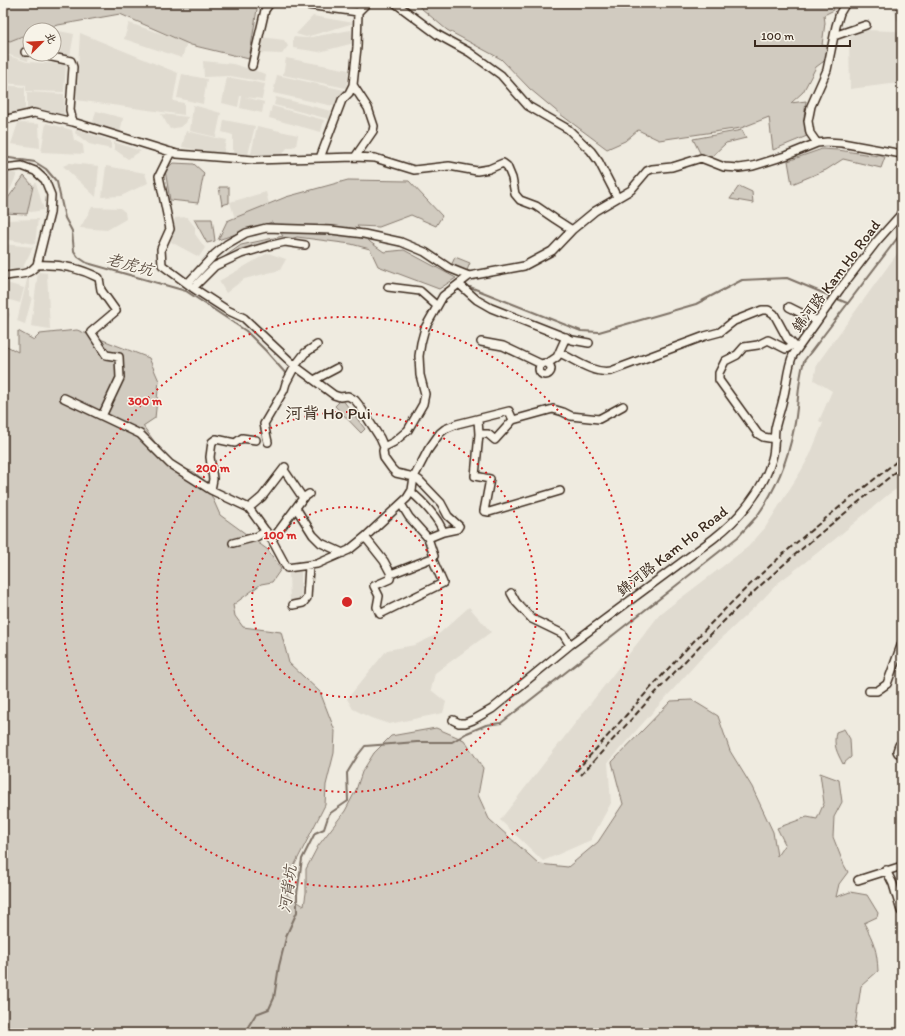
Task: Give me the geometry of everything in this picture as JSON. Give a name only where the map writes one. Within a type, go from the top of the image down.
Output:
[{"type":"street","points":[[252,66],[266,10],[270,3]]},
{"type":"street","points":[[293,3],[358,12]]},
{"type":"street","points":[[320,158],[342,100],[350,93],[353,85],[358,47],[358,12],[367,3]]},
{"type":"street","points":[[395,3],[438,35],[469,52],[501,75],[528,106],[568,129],[592,151],[617,197]]},
{"type":"street","points":[[817,143],[810,133],[808,121],[811,106],[827,70],[840,13],[846,3]]},
{"type":"street","points":[[834,36],[866,25]]},
{"type":"street","points":[[62,59],[71,61],[73,67],[70,110],[73,122]]},
{"type":"street","points":[[353,85],[368,108],[374,126],[373,131],[355,156]]},
{"type":"street","points":[[3,120],[34,113],[73,122],[177,154],[254,160],[355,156],[378,158],[414,170],[449,166],[477,171],[504,164],[512,178],[515,194],[520,200],[536,206],[572,230]]},
{"type":"street","points":[[384,447],[394,442],[408,430],[424,402],[425,391],[421,378],[420,348],[424,332],[443,296],[469,276],[516,268],[530,264],[552,251],[572,230],[595,211],[631,190],[647,171],[672,167],[701,158],[724,167],[739,168],[753,166],[785,156],[817,143],[827,142],[842,143],[902,154]]},
{"type":"street","points":[[171,152],[159,176],[170,229],[162,249],[162,265],[227,310],[244,318],[295,366],[337,397],[348,396],[355,400],[380,438],[384,447],[384,458],[394,471],[419,480],[441,503],[448,516],[459,526],[457,529],[443,532],[428,538]]},
{"type":"street","points":[[3,168],[22,166],[35,171],[45,180],[51,195],[50,213],[37,265],[32,271],[25,274],[4,276]]},
{"type":"street","name":"錦河路 Kam Ho Road","points":[[453,720],[460,723],[465,723],[482,716],[570,645],[713,539],[734,521],[750,501],[770,465],[774,449],[775,429],[783,400],[790,361],[795,346],[817,321],[884,232],[902,213]]},
{"type":"street","points":[[191,286],[215,254],[227,244],[246,233],[266,228],[331,230],[364,234],[402,242],[425,252],[449,268],[469,276]]},
{"type":"street","points":[[191,286],[215,266],[241,254],[285,242],[304,245]]},
{"type":"street","points":[[37,265],[74,268],[99,278],[101,290],[116,311],[92,332],[106,355],[119,357],[120,378],[102,416]]},
{"type":"street","points":[[459,284],[478,300],[491,308],[566,337],[589,343]]},
{"type":"street","points":[[388,287],[420,291],[437,306]]},
{"type":"street","points":[[789,307],[817,321]]},
{"type":"street","points":[[560,353],[596,370],[605,372],[704,336],[720,332],[734,321],[765,310],[771,311],[787,338],[795,346],[786,349],[768,340],[758,345],[744,347],[737,355],[725,361],[719,373],[719,380],[758,434],[763,438],[774,439]]},
{"type":"street","points":[[481,342],[503,346],[545,364],[557,358],[566,337]]},
{"type":"street","points":[[268,442],[264,424],[284,390],[286,382],[295,366],[305,353],[317,346]]},
{"type":"street","points":[[314,380],[337,368]]},
{"type":"street","points":[[64,398],[140,434],[170,464],[211,490],[249,508],[272,540],[287,568],[309,566],[343,553],[365,537],[401,504],[411,492],[414,477],[428,450],[440,433],[450,426],[509,411],[513,420]]},
{"type":"street","points":[[479,434],[488,434],[495,440],[513,420],[553,409],[572,416],[599,418],[623,406]]},
{"type":"street","points":[[478,420],[479,434],[474,476],[490,479],[484,511],[489,512],[560,491]]},
{"type":"street","points":[[211,490],[213,479],[210,457],[212,442],[216,439],[235,443],[242,438],[256,440]]},
{"type":"street","points":[[249,508],[262,497],[285,468],[306,496],[272,540]]},
{"type":"street","points":[[411,492],[441,525],[443,532]]},
{"type":"street","points":[[365,537],[384,561],[391,574],[390,579],[374,586],[379,596],[377,607],[380,614],[443,583],[432,558],[434,556],[428,538],[409,518],[401,504]]},
{"type":"street","points":[[296,508],[313,535],[322,543],[343,553]]},
{"type":"street","points":[[233,542],[256,537],[266,532]]},
{"type":"street","points":[[391,574],[432,558]]},
{"type":"street","points":[[293,605],[303,603],[307,598],[309,566]]},
{"type":"street","points":[[511,593],[516,602],[532,619],[563,634],[570,645]]},
{"type":"street","points":[[869,691],[877,691],[887,684],[901,647]]},
{"type":"street","points":[[902,744],[899,745],[897,751],[898,754],[902,754]]},
{"type":"street","points":[[858,880],[902,866]]},
{"type":"street","points":[[886,870],[893,884],[901,911],[902,910]]},
{"type":"shaded area","points":[[3,3],[258,3],[249,59],[191,45],[120,14],[62,24],[62,22],[22,22],[22,36],[10,41],[3,39]]},
{"type":"shaded area","points":[[415,3],[832,3],[834,10],[824,15],[825,23],[822,45],[828,46],[827,59],[816,67],[803,92],[791,103],[806,101],[804,118],[807,136],[773,150],[769,117],[741,128],[659,140],[638,130],[625,141],[607,149],[560,114],[530,89],[501,59],[447,30]]},
{"type":"shaded area","points":[[892,3],[902,3],[902,22],[897,20]]},
{"type":"shaded area","points":[[313,16],[354,23],[306,37],[296,34]]},
{"type":"shaded area","points":[[129,23],[187,42],[182,58],[124,39]]},
{"type":"shaded area","points":[[351,30],[354,43],[319,52],[293,48],[293,37],[306,38]]},
{"type":"shaded area","points":[[863,30],[895,31],[902,34],[902,81],[899,83],[850,89],[849,38]]},
{"type":"shaded area","points":[[62,32],[74,34],[70,56],[62,54]]},
{"type":"shaded area","points":[[22,33],[22,59],[3,53],[3,39]]},
{"type":"shaded area","points":[[80,33],[178,73],[173,101],[184,103],[184,115],[76,100]]},
{"type":"shaded area","points":[[261,37],[284,40],[288,46],[282,54],[258,53]]},
{"type":"shaded area","points":[[3,54],[22,60],[22,62],[66,64],[64,92],[26,91],[26,85],[3,83]]},
{"type":"shaded area","points":[[286,58],[349,70],[346,88],[283,75]]},
{"type":"shaded area","points":[[203,61],[233,64],[266,74],[265,82],[230,76],[204,77]]},
{"type":"shaded area","points":[[182,74],[207,79],[203,104],[177,98]]},
{"type":"shaded area","points":[[277,75],[344,90],[333,106],[273,93]]},
{"type":"shaded area","points":[[227,77],[265,84],[262,99],[245,97],[264,102],[262,113],[240,108],[242,96],[240,96],[238,107],[222,103]]},
{"type":"shaded area","points":[[3,85],[25,87],[25,113],[3,114]]},
{"type":"shaded area","points":[[27,92],[64,94],[64,114],[27,112]]},
{"type":"shaded area","points":[[276,97],[331,111],[329,119],[274,105]]},
{"type":"shaded area","points":[[193,105],[221,113],[216,137],[190,131]]},
{"type":"shaded area","points":[[272,106],[324,120],[321,132],[269,118]]},
{"type":"shaded area","points":[[96,111],[123,118],[120,133],[92,126]]},
{"type":"shaded area","points":[[161,114],[188,117],[186,123],[180,127],[170,129]]},
{"type":"shaded area","points":[[224,120],[255,126],[248,155],[243,157],[233,152],[233,135],[222,132]]},
{"type":"shaded area","points":[[18,123],[39,124],[40,148],[11,144]]},
{"type":"shaded area","points":[[46,123],[72,130],[74,140],[83,145],[84,154],[41,152]]},
{"type":"shaded area","points":[[257,126],[298,135],[296,146],[287,148],[281,156],[251,154]]},
{"type":"shaded area","points":[[76,129],[111,141],[111,149],[89,144],[75,133]]},
{"type":"shaded area","points":[[742,130],[746,138],[726,143],[709,159],[700,153],[693,139]]},
{"type":"shaded area","points":[[186,131],[226,140],[223,156],[182,147]]},
{"type":"shaded area","points":[[114,142],[141,151],[128,159],[114,149]]},
{"type":"shaded area","points":[[822,149],[885,157],[881,168],[843,159],[826,170],[792,184],[788,161]]},
{"type":"shaded area","points":[[70,163],[99,166],[96,197],[63,166]]},
{"type":"shaded area","points":[[173,163],[194,164],[204,173],[198,203],[170,200],[165,170]]},
{"type":"shaded area","points":[[106,166],[145,173],[148,183],[121,196],[102,197]]},
{"type":"shaded area","points":[[5,170],[17,174],[8,195],[3,194],[3,171]]},
{"type":"shaded area","points":[[24,176],[33,186],[27,214],[3,213],[3,205]]},
{"type":"shaded area","points":[[348,180],[409,181],[442,216],[436,226],[411,215],[379,227],[357,226],[370,242],[384,252],[404,250],[456,278],[439,289],[378,266],[370,249],[351,244],[297,237],[216,263],[241,245],[283,236],[272,222],[218,240],[227,221],[286,197]]},
{"type":"shaded area","points":[[36,183],[44,210],[31,212],[17,209],[23,189]]},
{"type":"shaded area","points":[[739,186],[752,192],[753,203],[730,199]]},
{"type":"shaded area","points":[[219,187],[229,187],[229,203],[222,205]]},
{"type":"shaded area","points":[[266,192],[271,212],[236,222],[230,202]]},
{"type":"shaded area","points":[[92,207],[120,208],[125,212],[126,219],[107,230],[80,228]]},
{"type":"shaded area","points":[[187,217],[195,227],[195,234],[205,248],[199,257],[171,242],[175,218]]},
{"type":"shaded area","points":[[38,219],[35,244],[3,239],[3,220]]},
{"type":"shaded area","points":[[194,219],[212,219],[215,241],[207,243]]},
{"type":"shaded area","points":[[3,244],[33,247],[21,271],[3,268]]},
{"type":"shaded area","points":[[902,247],[902,486],[890,493],[834,540],[778,583],[704,655],[608,762],[611,803],[591,840],[543,861],[500,820],[660,614],[748,547],[765,528],[810,455],[823,423],[819,421],[832,391],[814,380],[817,364]]},
{"type":"shaded area","points":[[268,253],[286,259],[280,270],[244,279],[226,293],[219,281]]},
{"type":"shaded area","points":[[455,257],[470,263],[466,273],[451,266]]},
{"type":"shaded area","points":[[38,272],[47,273],[50,329],[31,326]]},
{"type":"shaded area","points":[[29,276],[29,296],[32,297],[25,324],[17,321],[27,280],[26,277]]},
{"type":"shaded area","points":[[3,282],[24,288],[20,303],[3,298]]},
{"type":"shaded area","points":[[3,307],[10,314],[5,330],[3,330]]},
{"type":"shaded area","points":[[77,330],[149,358],[159,381],[155,418],[143,426],[171,464],[194,472],[205,481],[220,515],[268,550],[281,569],[272,582],[261,584],[233,605],[235,616],[243,627],[281,632],[289,663],[320,692],[335,731],[334,753],[326,785],[325,805],[293,868],[287,895],[304,906],[306,893],[306,869],[318,846],[345,811],[356,790],[362,772],[374,753],[391,736],[436,728],[464,740],[483,768],[478,795],[489,819],[539,864],[568,867],[598,842],[623,804],[612,762],[671,701],[692,700],[718,716],[730,751],[752,787],[773,832],[777,856],[785,844],[777,828],[807,817],[817,819],[824,803],[820,773],[839,780],[842,802],[834,817],[833,837],[848,872],[839,884],[836,897],[850,892],[867,895],[878,913],[877,917],[864,923],[874,946],[877,957],[878,971],[861,986],[854,1033],[3,1033],[3,344],[18,352],[18,331],[34,340],[40,334]]},
{"type":"shaded area","points":[[342,399],[365,429],[361,433],[335,406]]},
{"type":"shaded area","points":[[289,572],[301,572],[301,603],[290,603]]},
{"type":"shaded area","points":[[469,607],[491,632],[435,673],[431,690],[446,702],[443,713],[389,724],[371,718],[353,709],[347,699],[387,650],[415,645],[440,633]]},
{"type":"shaded area","points":[[844,729],[850,739],[851,757],[843,764],[837,752],[835,741],[836,732]]},
{"type":"waterway","name":"老虎坑","points":[[3,157],[35,162],[46,169],[57,182],[65,218],[72,231],[74,251],[78,257],[87,263],[186,291],[246,331],[287,375]]},
{"type":"waterway","name":"河背坑","points":[[244,1033],[256,1014],[269,1009],[274,998],[279,966],[287,934],[297,912],[297,894],[302,859],[315,833],[324,829],[329,814],[348,801],[347,773],[365,746],[417,742],[452,742],[467,733],[486,725],[501,723],[738,537],[764,506],[780,474],[794,428],[800,378],[804,361],[902,232]]},
{"type":"waterway","points":[[470,287],[581,331],[599,332],[696,304],[742,280],[787,278],[847,303]]},
{"type":"railway","points":[[576,771],[664,673],[732,602],[791,547],[902,457]]},
{"type":"railway","points":[[581,775],[669,679],[737,608],[794,555],[902,467]]},
{"type":"district","name":"河背 Ho Pui","points":[[328,413]]}]
